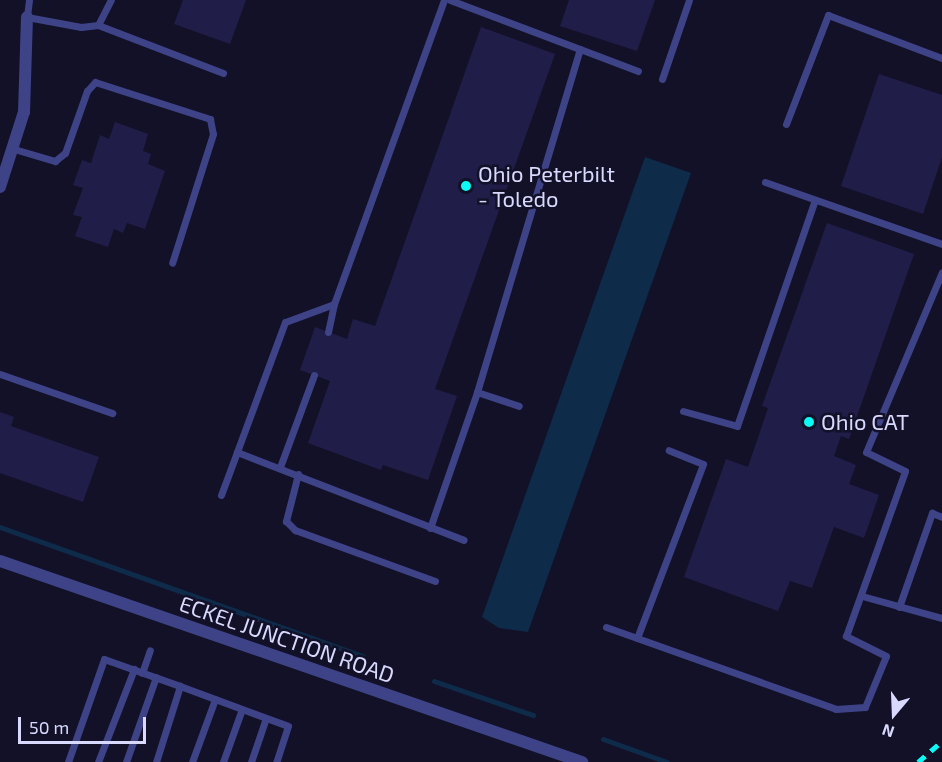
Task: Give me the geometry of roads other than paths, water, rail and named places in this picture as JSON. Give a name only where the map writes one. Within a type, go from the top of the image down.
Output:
[{"type":"street","points":[[0,187],[24,112],[27,17]]},
{"type":"street","name":"ECKEL JUNCTION ROAD","points":[[0,561],[573,762]]},
{"type":"street","name":"ECKEL JUNCTION ROAD","points":[[559,756],[582,762]]},
{"type":"lane","points":[[29,0],[27,17],[81,27],[98,25],[223,72]]},
{"type":"lane","points":[[98,25],[111,0]]},
{"type":"lane","points":[[328,332],[334,304],[444,0]]},
{"type":"lane","points":[[450,0],[638,71]]},
{"type":"lane","points":[[662,79],[688,0]]},
{"type":"lane","points":[[786,124],[828,15],[942,58]]},
{"type":"lane","points":[[430,528],[477,392],[580,49]]},
{"type":"lane","points":[[14,149],[55,161],[65,153],[87,91],[95,82],[210,119],[213,134],[172,262]]},
{"type":"lane","points":[[765,182],[942,244]]},
{"type":"lane","points":[[683,411],[737,426],[815,200]]},
{"type":"lane","points":[[606,627],[836,709],[865,707],[886,656],[846,636],[862,596],[904,471],[866,452],[942,272]]},
{"type":"lane","points":[[221,495],[285,322],[334,304]]},
{"type":"lane","points":[[0,374],[112,413]]},
{"type":"lane","points":[[280,467],[314,375]]},
{"type":"lane","points":[[477,392],[519,406]]},
{"type":"lane","points":[[637,638],[703,464],[669,450]]},
{"type":"lane","points":[[237,452],[464,540]]},
{"type":"lane","points":[[298,474],[286,521],[295,530],[435,581]]},
{"type":"lane","points":[[899,607],[932,513],[942,517]]},
{"type":"lane","points":[[862,596],[942,618]]},
{"type":"lane","points":[[142,673],[150,650]]},
{"type":"lane","points":[[68,762],[104,659],[288,726],[276,762]]},
{"type":"lane","points":[[98,762],[134,669]]},
{"type":"lane","points":[[126,762],[156,678]]},
{"type":"lane","points":[[156,762],[180,686]]},
{"type":"lane","points":[[192,762],[215,699]]},
{"type":"lane","points":[[223,762],[242,709]]},
{"type":"lane","points":[[251,762],[266,718]]},
{"type":"water","points":[[645,157],[691,173],[528,632],[499,628],[482,617]]},
{"type":"waterway","points":[[0,527],[363,656]]},
{"type":"waterway","points":[[434,681],[533,715]]},
{"type":"waterway","points":[[603,739],[667,762]]},
{"type":"railway","points":[[918,762],[942,741]]},
{"type":"place","name":"Ohio Peterbilt - Toledo","points":[[466,186]]},
{"type":"place","name":"Ohio CAT","points":[[809,422]]}]
